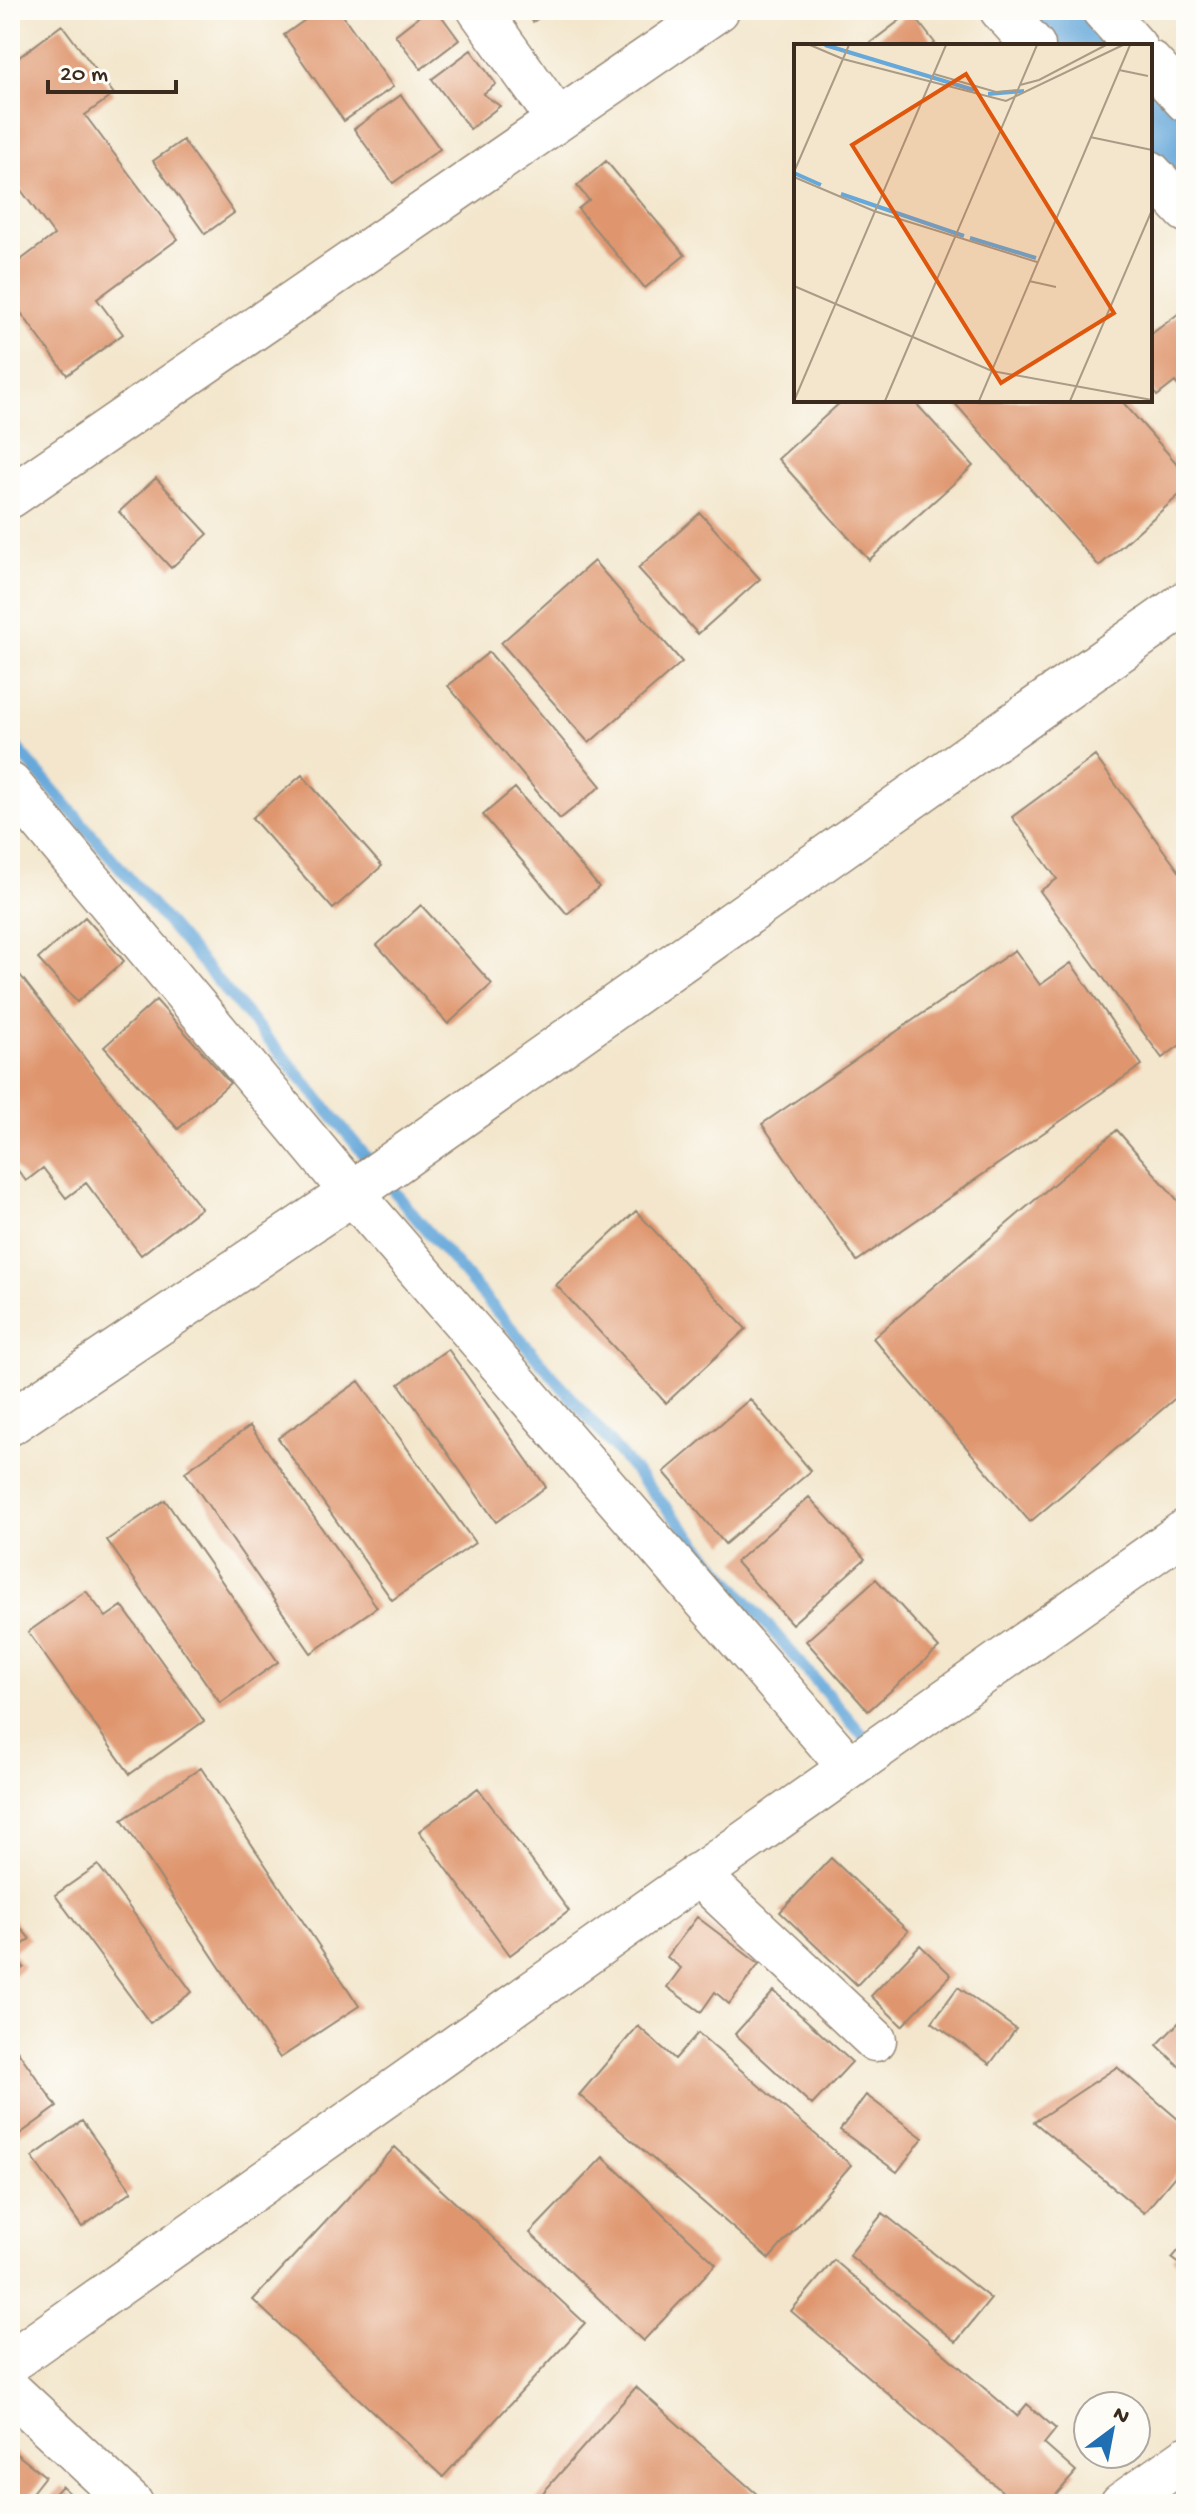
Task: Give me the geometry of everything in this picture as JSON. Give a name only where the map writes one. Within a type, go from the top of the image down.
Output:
[{"type":"street","points":[[479,10],[558,120]]},
{"type":"street","points":[[10,497],[718,10]]},
{"type":"street","points":[[1001,10],[1032,44]]},
{"type":"street","points":[[1103,10],[1133,44]]},
{"type":"street","points":[[1152,64],[1186,101]]},
{"type":"street","points":[[1152,174],[1186,211]]},
{"type":"street","points":[[10,1423],[352,1193],[1186,603]]},
{"type":"street","points":[[10,784],[352,1193],[849,1767]]},
{"type":"street","points":[[10,2362],[1186,1530]]},
{"type":"street","points":[[698,1874],[875,2040]]},
{"type":"street","points":[[10,2390],[132,2504]]},
{"type":"street","points":[[1121,2504],[1186,2458]]},
{"type":"building","points":[[319,10],[339,10],[393,87],[344,121],[284,35]]},
{"type":"building","points":[[427,10],[437,10],[459,40],[421,69],[395,35]]},
{"type":"building","points":[[524,10],[551,10],[533,22]]},
{"type":"building","points":[[911,12],[935,43],[934,44],[869,44]]},
{"type":"building","points":[[62,25],[114,94],[85,115],[178,239],[97,299],[123,334],[67,375],[10,298],[10,268],[54,235],[10,175],[10,64]]},
{"type":"building","points":[[471,50],[496,84],[483,94],[500,106],[470,129],[432,79]]},
{"type":"building","points":[[401,95],[440,149],[393,183],[354,129]]},
{"type":"building","points":[[183,140],[234,213],[205,234],[153,161]]},
{"type":"building","points":[[606,161],[685,255],[645,288],[578,209],[589,200],[577,186]]},
{"type":"building","points":[[1186,308],[1186,396],[1175,382],[1157,396],[1152,390],[1152,334]]},
{"type":"building","points":[[841,402],[915,402],[973,466],[869,560],[778,459]]},
{"type":"building","points":[[954,402],[1123,402],[1186,474],[1186,489],[1099,566]]},
{"type":"building","points":[[156,478],[208,534],[171,568],[119,512]]},
{"type":"building","points":[[700,513],[760,579],[698,634],[638,568]]},
{"type":"building","points":[[594,561],[682,662],[589,743],[501,643]]},
{"type":"building","points":[[489,652],[601,786],[560,819],[448,686]]},
{"type":"building","points":[[1095,756],[1186,881],[1186,1041],[1162,1058],[1040,891],[1057,879],[1012,817]]},
{"type":"building","points":[[302,775],[382,866],[333,909],[252,818]]},
{"type":"building","points":[[515,788],[599,887],[567,914],[483,815]]},
{"type":"building","points":[[421,905],[492,984],[448,1024],[377,945]]},
{"type":"building","points":[[85,917],[124,961],[77,1002],[38,959]]},
{"type":"building","points":[[1015,950],[1040,985],[1071,963],[1142,1065],[857,1261],[762,1124]]},
{"type":"building","points":[[20,975],[201,1208],[141,1255],[86,1183],[66,1198],[43,1168],[26,1181],[10,1160],[10,983]]},
{"type":"building","points":[[156,1000],[230,1083],[178,1129],[104,1047]]},
{"type":"building","points":[[1117,1130],[1186,1210],[1186,1389],[1030,1522],[873,1338]]},
{"type":"building","points":[[636,1211],[746,1329],[666,1403],[556,1285]]},
{"type":"building","points":[[448,1349],[546,1487],[496,1522],[399,1384]]},
{"type":"building","points":[[359,1381],[475,1543],[392,1600],[278,1438]]},
{"type":"building","points":[[750,1399],[811,1471],[725,1544],[664,1472]]},
{"type":"building","points":[[250,1426],[377,1607],[311,1653],[185,1472]]},
{"type":"building","points":[[809,1497],[865,1559],[792,1624],[736,1562]]},
{"type":"building","points":[[165,1500],[278,1662],[220,1703],[107,1540]]},
{"type":"building","points":[[876,1579],[939,1648],[868,1711],[806,1641]]},
{"type":"building","points":[[86,1591],[106,1617],[122,1606],[204,1721],[130,1774],[28,1632]]},
{"type":"building","points":[[201,1768],[359,2006],[280,2058],[122,1820]]},
{"type":"building","points":[[478,1788],[569,1911],[510,1955],[419,1831]]},
{"type":"building","points":[[831,1858],[908,1931],[857,1985],[780,1912]]},
{"type":"building","points":[[98,1865],[192,1992],[150,2023],[55,1895]]},
{"type":"building","points":[[10,1915],[30,1939],[13,1952],[24,1967],[10,1979]]},
{"type":"building","points":[[697,1917],[759,1964],[729,2004],[715,1992],[701,2012],[667,1987],[681,1968],[667,1957]]},
{"type":"building","points":[[920,1945],[951,1975],[902,2026],[871,1996]]},
{"type":"building","points":[[958,1987],[1016,2029],[990,2064],[932,2022]]},
{"type":"building","points":[[774,1991],[852,2062],[812,2105],[735,2034]]},
{"type":"building","points":[[1186,2015],[1186,2073],[1157,2045]]},
{"type":"building","points":[[638,2026],[675,2059],[698,2033],[851,2165],[769,2259],[579,2095]]},
{"type":"building","points":[[10,2040],[57,2107],[17,2136],[10,2127]]},
{"type":"building","points":[[1117,2067],[1186,2126],[1186,2163],[1144,2213],[1034,2122]]},
{"type":"building","points":[[866,2095],[923,2138],[897,2172],[840,2130]]},
{"type":"building","points":[[82,2121],[132,2191],[82,2227],[32,2157]]},
{"type":"building","points":[[395,2147],[585,2323],[443,2477],[253,2300]]},
{"type":"building","points":[[603,2157],[716,2264],[643,2341],[530,2233]]},
{"type":"building","points":[[883,2213],[991,2299],[956,2342],[849,2255]]},
{"type":"building","points":[[1186,2242],[1186,2269],[1172,2258]]},
{"type":"building","points":[[834,2260],[1017,2416],[1027,2404],[1056,2429],[1044,2444],[1076,2472],[1048,2504],[1017,2504],[791,2311]]},
{"type":"building","points":[[636,2387],[768,2504],[533,2504]]},
{"type":"building","points":[[10,2449],[45,2476],[23,2504],[10,2504]]},
{"type":"building","points":[[62,2486],[81,2504],[45,2504]]},
{"type":"waterway","points":[[1055,10],[1084,44]]},
{"type":"waterway","points":[[1152,121],[1186,161]]},
{"type":"waterway","points":[[10,740],[304,1081],[417,1219],[866,1739]]}]
